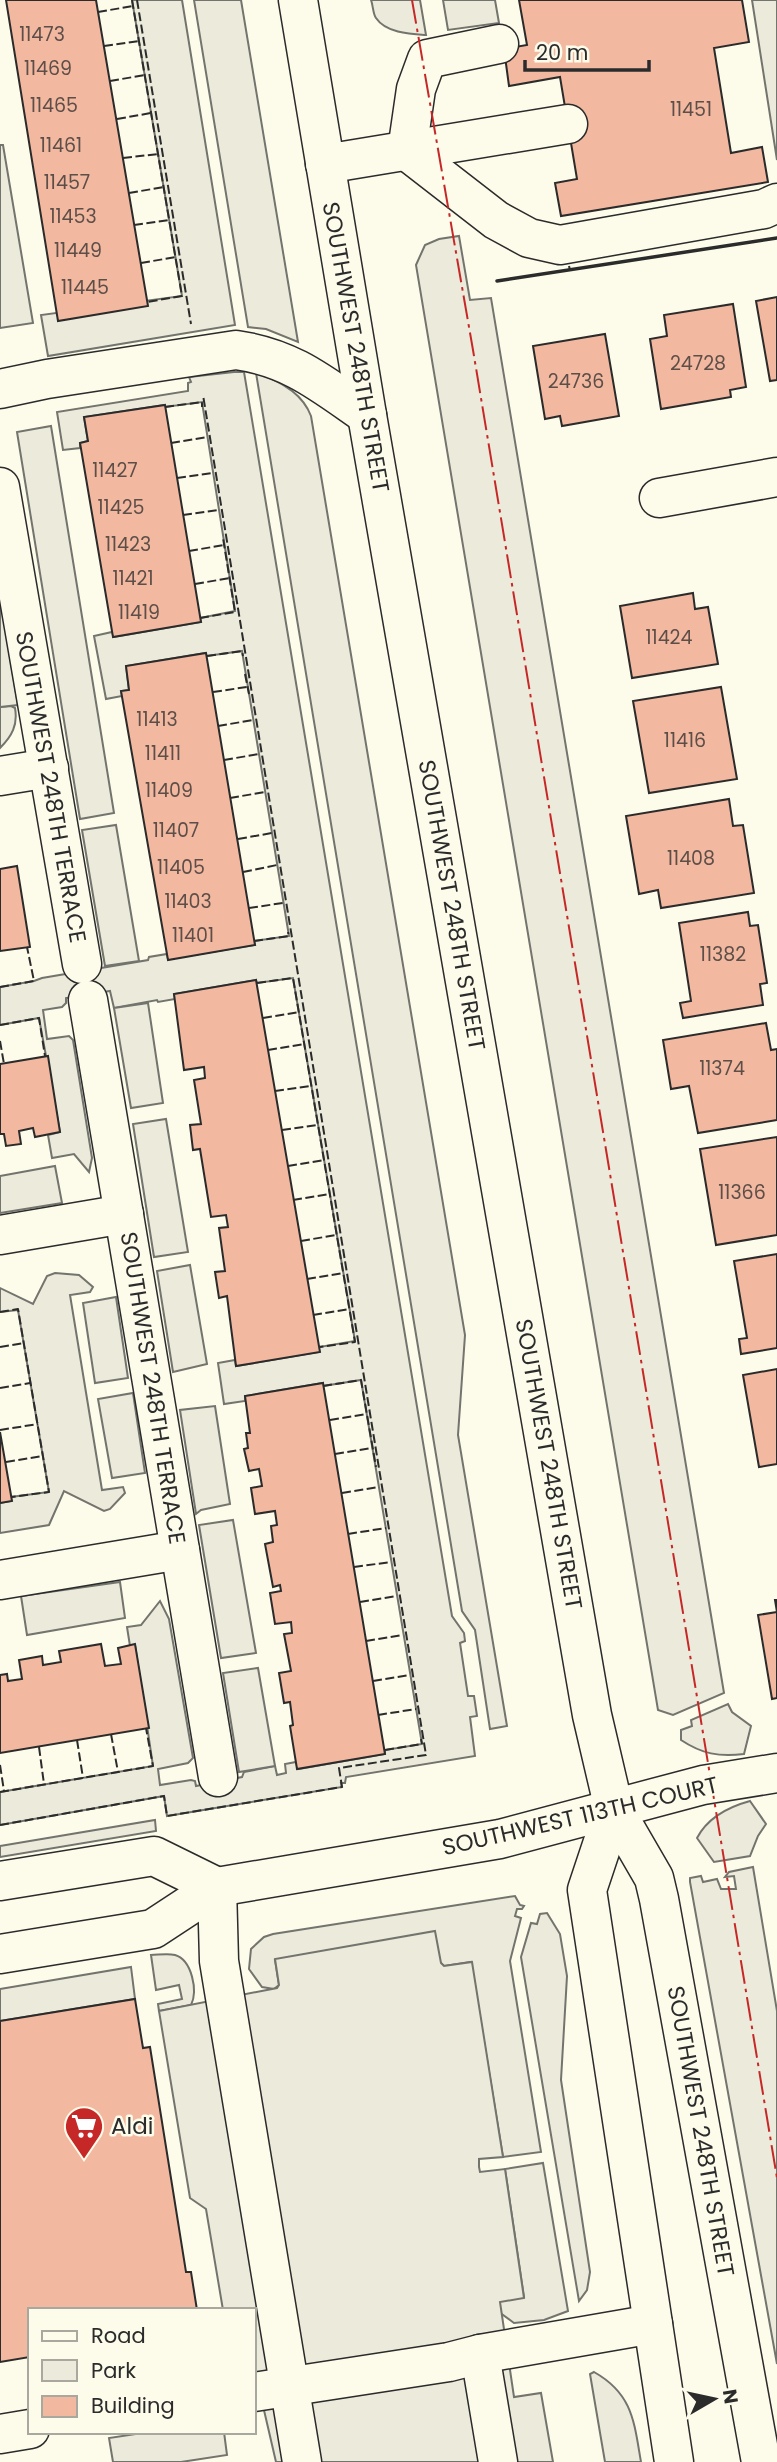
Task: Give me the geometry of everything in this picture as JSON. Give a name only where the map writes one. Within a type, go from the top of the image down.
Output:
[{"type":"street","name":"SOUTHWEST 248TH STREET","points":[[298,0],[367,415],[592,1715],[614,1809],[654,1878],[659,1899],[761,2462]]},
{"type":"street","points":[[407,151],[415,89],[427,59],[499,44]]},
{"type":"street","points":[[325,164],[568,124]]},
{"type":"street","points":[[407,151],[496,220],[529,238],[560,245],[764,209],[777,203]]},
{"type":"street","points":[[0,389],[47,379],[236,350],[271,356],[291,365],[367,415]]},
{"type":"street","points":[[659,498],[777,477]]},
{"type":"street","name":"SOUTHWEST 248TH TERRACE","points":[[0,487],[218,1777]]},
{"type":"street","points":[[0,776],[48,768]]},
{"type":"street","points":[[0,1235],[124,1214]]},
{"type":"street","points":[[0,1580],[180,1550]]},
{"type":"street","name":"SOUTHWEST 113TH COURT","points":[[0,1954],[153,1929],[217,1887],[499,1839],[703,1785],[777,1773]]},
{"type":"street","points":[[614,1809],[587,1891],[674,2462]]},
{"type":"street","points":[[0,1881],[154,1856],[217,1887],[219,1961],[271,2389],[302,2462]]},
{"type":"street","points":[[271,2389],[449,2362],[480,2354],[653,2324]]},
{"type":"street","points":[[480,2354],[498,2462]]},
{"type":"street","points":[[0,2434],[28,2429]]},
{"type":"green space","points":[[132,0],[182,0],[235,325],[48,356],[41,315],[182,296]]},
{"type":"green space","points":[[194,0],[241,0],[298,342],[266,329],[248,327]]},
{"type":"green space","points":[[371,0],[420,0],[426,35],[399,32],[386,27],[375,16]]},
{"type":"green space","points":[[459,236],[470,300],[491,298],[724,1693],[673,1715],[658,1710],[416,265],[425,245],[439,239]]},
{"type":"green space","points":[[244,372],[452,1616],[464,1633],[465,1641],[460,1643],[468,1696],[474,1696],[477,1716],[470,1717],[475,1756],[346,1777],[345,1783],[341,1783],[342,1787],[167,1816],[164,1796],[0,1825],[0,1792],[153,1766],[135,1645],[130,1646],[127,1627],[141,1625],[160,1601],[169,1619],[193,1758],[188,1763],[158,1769],[160,1785],[191,1780],[195,1781],[196,1786],[242,1777],[244,1772],[275,1766],[277,1775],[286,1773],[285,1764],[296,1762],[298,1769],[385,1754],[385,1750],[422,1744],[361,1380],[323,1386],[323,1383],[245,1396],[245,1401],[224,1404],[218,1363],[235,1360],[236,1366],[319,1352],[319,1347],[355,1341],[293,978],[257,983],[256,980],[174,994],[175,999],[114,1008],[110,991],[66,998],[62,1007],[43,1010],[47,1039],[69,1036],[73,1040],[92,1158],[89,1172],[74,1154],[52,1158],[48,1135],[60,1132],[39,1018],[0,1025],[0,987],[148,960],[149,957],[167,954],[168,959],[255,945],[254,941],[289,936],[242,651],[207,656],[205,653],[126,666],[129,690],[121,691],[122,696],[106,699],[94,636],[112,632],[114,637],[201,622],[200,618],[235,611],[202,402],[84,417],[88,441],[80,443],[80,448],[63,450],[57,412],[188,391],[188,383],[191,382],[189,377]]},
{"type":"green space","points":[[256,373],[288,388],[302,400],[311,416],[465,1335],[458,1435],[507,1726],[490,1729],[475,1630],[462,1611]]},
{"type":"green space","points":[[0,707],[15,708],[15,725],[11,735],[0,748]]},
{"type":"green space","points":[[55,1273],[79,1275],[93,1287],[90,1292],[70,1295],[102,1490],[123,1487],[125,1493],[110,1509],[104,1511],[64,1491],[49,1525],[0,1533],[0,1503],[11,1501],[11,1497],[49,1492],[18,1310],[0,1312],[0,1288],[33,1304],[47,1276]]},
{"type":"green space","points":[[728,1704],[732,1712],[751,1726],[744,1754],[711,1753],[696,1749],[681,1740],[681,1730],[692,1726],[691,1720]]},
{"type":"green space","points":[[750,1801],[766,1824],[750,1856],[714,1862],[697,1838],[719,1814]]},
{"type":"green space","points":[[155,1820],[156,1831],[0,1857],[0,1846]]},
{"type":"green space","points":[[753,1867],[777,2011],[777,2364],[690,1882],[690,1878],[701,1876],[703,1882],[717,1879],[721,1889],[736,1889],[734,1876],[725,1877],[729,1872]]},
{"type":"green space","points":[[515,1896],[520,1905],[524,1906],[517,1909],[515,1916],[521,1918],[510,1961],[541,2152],[503,2157],[471,1962],[444,1966],[441,1963],[275,1960],[279,1985],[274,1989],[262,1987],[249,1969],[251,1949],[264,1937],[273,1934]]},
{"type":"green space","points":[[547,1913],[560,1934],[567,1976],[561,2080],[590,2272],[587,2290],[579,2301],[521,1957],[531,1923],[537,1924],[540,1914]]},
{"type":"green space","points":[[151,1955],[175,1955],[186,1963],[194,1992],[191,2005],[159,2011],[158,2004],[182,1999],[179,1985],[156,1990]]},
{"type":"green space","points":[[131,1967],[135,1999],[0,2021],[0,1989]]},
{"type":"green space","points":[[543,2163],[568,2311],[544,2320],[514,2323],[499,2312],[500,2301],[524,2297],[505,2169]]},
{"type":"green space","points":[[594,2372],[617,2390],[630,2410],[641,2462],[605,2462],[590,2374]]},
{"type":"shaded area","points":[[443,0],[495,0],[499,23],[448,30]]},
{"type":"shaded area","points":[[752,0],[777,0],[777,160]]},
{"type":"shaded area","points":[[0,145],[3,145],[33,323],[0,328]]},
{"type":"shaded area","points":[[51,426],[114,813],[80,819],[17,432]]},
{"type":"shaded area","points":[[0,597],[18,705],[0,707]]},
{"type":"shaded area","points":[[116,825],[139,961],[105,966],[82,830]]},
{"type":"shaded area","points":[[148,1003],[163,1103],[131,1108],[114,1008]]},
{"type":"shaded area","points":[[166,1119],[188,1252],[154,1257],[133,1124]]},
{"type":"shaded area","points":[[55,1166],[62,1203],[0,1213],[0,1176]]},
{"type":"shaded area","points":[[190,1265],[207,1364],[173,1372],[157,1271]]},
{"type":"shaded area","points":[[116,1297],[128,1378],[95,1383],[83,1303]]},
{"type":"shaded area","points":[[133,1393],[145,1473],[112,1478],[98,1399]]},
{"type":"shaded area","points":[[215,1406],[230,1504],[201,1510],[196,1514],[180,1410]]},
{"type":"shaded area","points":[[233,1520],[256,1653],[221,1658],[199,1525]]},
{"type":"shaded area","points":[[120,1582],[125,1618],[27,1635],[21,1596]]},
{"type":"shaded area","points":[[258,1668],[275,1766],[239,1772],[223,1673]]},
{"type":"shaded area","points":[[435,1931],[441,1963],[444,1966],[472,1962],[503,2157],[479,2159],[479,2167],[480,2172],[505,2169],[524,2298],[500,2302],[514,2397],[541,2393],[553,2462],[276,2462],[256,2376],[256,2308],[223,2308],[206,2209],[190,2198],[159,2011],[277,1988],[279,1985],[275,1959]]},
{"type":"shaded area","points":[[136,2434],[224,2434],[227,2455],[181,2462],[113,2462],[109,2438]]},
{"type":"building","points":[[6,0],[96,0],[148,306],[58,321]]},
{"type":"building","points":[[519,0],[742,0],[749,42],[714,48],[731,153],[762,147],[768,182],[561,216],[555,183],[577,179],[560,77],[509,86],[504,49],[527,45]]},
{"type":"building","points":[[777,297],[777,380],[770,381],[756,301]]},
{"type":"building","points":[[733,304],[746,387],[730,390],[731,397],[661,409],[650,339],[667,336],[664,315]]},
{"type":"building","points":[[605,334],[619,416],[562,426],[560,416],[545,419],[533,346]]},
{"type":"building","points":[[165,405],[201,622],[113,637],[80,443],[88,441],[84,417]]},
{"type":"building","points":[[693,593],[695,609],[708,607],[718,664],[632,678],[620,606]]},
{"type":"building","points":[[206,653],[255,945],[168,960],[121,691],[129,690],[126,666]]},
{"type":"building","points":[[721,687],[737,779],[649,793],[633,701]]},
{"type":"building","points":[[729,799],[733,826],[743,825],[754,893],[661,908],[658,890],[639,894],[626,816]]},
{"type":"building","points":[[17,866],[30,947],[0,951],[0,869]]},
{"type":"building","points":[[748,912],[750,926],[758,925],[767,983],[760,984],[763,1005],[683,1018],[680,1003],[691,1001],[679,923]]},
{"type":"building","points":[[256,980],[320,1352],[236,1366],[227,1296],[219,1298],[215,1272],[225,1271],[219,1228],[228,1227],[226,1215],[211,1217],[200,1149],[193,1150],[190,1125],[201,1124],[194,1080],[205,1078],[204,1067],[184,1070],[174,994]]},
{"type":"building","points":[[766,1023],[771,1050],[777,1049],[777,1120],[698,1133],[689,1086],[671,1089],[663,1040]]},
{"type":"building","points":[[48,1056],[60,1132],[35,1137],[33,1128],[19,1131],[21,1144],[6,1146],[4,1134],[0,1134],[0,1064]]},
{"type":"building","points":[[777,1137],[777,1235],[716,1245],[700,1149]]},
{"type":"building","points":[[777,1254],[777,1348],[741,1354],[739,1339],[747,1338],[734,1261]]},
{"type":"building","points":[[777,1369],[777,1464],[759,1467],[743,1375]]},
{"type":"building","points":[[323,1383],[385,1754],[297,1769],[290,1726],[293,1725],[290,1702],[284,1703],[279,1673],[291,1671],[284,1634],[292,1633],[291,1622],[275,1624],[270,1593],[281,1591],[280,1585],[273,1587],[265,1544],[273,1542],[271,1526],[277,1525],[275,1511],[255,1514],[251,1488],[262,1486],[259,1469],[249,1471],[244,1449],[248,1448],[246,1433],[250,1433],[245,1396]]},
{"type":"building","points":[[0,1432],[12,1501],[0,1503]]},
{"type":"building","points":[[777,1612],[777,1698],[772,1699],[758,1615]]},
{"type":"building","points":[[101,1644],[105,1666],[121,1664],[118,1648],[135,1644],[149,1728],[0,1753],[0,1675],[7,1674],[8,1681],[22,1679],[19,1660],[42,1656],[43,1665],[61,1662],[59,1651]]},
{"type":"building","name":"Aldi","points":[[135,1999],[143,2048],[150,2047],[186,2272],[191,2272],[197,2308],[28,2308],[28,2357],[0,2362],[0,2021]]},
{"type":"fence","points":[[132,0],[182,296],[147,302]]},
{"type":"fence","points":[[137,0],[191,324]]},
{"type":"fence","points":[[98,12],[133,6]]},
{"type":"fence","points":[[104,46],[139,41]]},
{"type":"fence","points":[[110,81],[145,75]]},
{"type":"fence","points":[[117,119],[151,113]]},
{"type":"fence","points":[[123,158],[158,154]]},
{"type":"fence","points":[[129,193],[164,187]]},
{"type":"fence","points":[[134,225],[169,220]]},
{"type":"fence","points":[[141,263],[176,257]]},
{"type":"fence","points":[[569,266],[570,270]]},
{"type":"fence","points":[[0,1825],[164,1796],[167,1816],[342,1787],[339,1768],[426,1755],[203,395]]},
{"type":"fence","points":[[165,407],[202,402],[202,407]]},
{"type":"fence","points":[[171,443],[207,437]]},
{"type":"fence","points":[[177,478],[213,473]]},
{"type":"fence","points":[[183,515],[219,510]]},
{"type":"fence","points":[[200,618],[235,612],[223,538]]},
{"type":"fence","points":[[189,551],[224,545]]},
{"type":"fence","points":[[195,584],[230,578]]},
{"type":"fence","points":[[207,656],[242,651],[243,656]]},
{"type":"fence","points":[[245,674],[249,694]]},
{"type":"fence","points":[[213,692],[247,687]]},
{"type":"fence","points":[[218,726],[253,720]]},
{"type":"fence","points":[[224,760],[259,754]]},
{"type":"fence","points":[[230,798],[265,792]]},
{"type":"fence","points":[[238,839],[272,833]]},
{"type":"fence","points":[[243,872],[277,865]]},
{"type":"fence","points":[[249,908],[283,903]]},
{"type":"fence","points":[[254,941],[289,936],[288,932]]},
{"type":"fence","points":[[0,987],[34,981],[27,947]]},
{"type":"fence","points":[[257,983],[293,978],[355,1342],[319,1347]]},
{"type":"fence","points":[[263,1018],[299,1012]]},
{"type":"fence","points":[[0,1025],[39,1018],[45,1056]]},
{"type":"fence","points":[[0,1041],[4,1064]]},
{"type":"fence","points":[[268,1050],[305,1044]]},
{"type":"fence","points":[[275,1091],[311,1086]]},
{"type":"fence","points":[[282,1130],[318,1125]]},
{"type":"fence","points":[[288,1166],[324,1160]]},
{"type":"fence","points":[[293,1200],[330,1194]]},
{"type":"fence","points":[[301,1241],[336,1235]]},
{"type":"fence","points":[[307,1279],[343,1273]]},
{"type":"fence","points":[[0,1312],[18,1309],[49,1492],[11,1497]]},
{"type":"fence","points":[[313,1315],[349,1309]]},
{"type":"fence","points":[[0,1347],[24,1343]]},
{"type":"fence","points":[[323,1386],[361,1380],[376,1467]]},
{"type":"fence","points":[[0,1388],[30,1383]]},
{"type":"fence","points":[[330,1420],[367,1414]]},
{"type":"fence","points":[[0,1430],[38,1424]]},
{"type":"fence","points":[[335,1454],[372,1448]]},
{"type":"fence","points":[[6,1462],[43,1456]]},
{"type":"fence","points":[[342,1493],[379,1487]]},
{"type":"fence","points":[[348,1534],[386,1528]]},
{"type":"fence","points":[[354,1567],[391,1562]]},
{"type":"fence","points":[[360,1602],[397,1596]]},
{"type":"fence","points":[[366,1641],[403,1635]]},
{"type":"fence","points":[[373,1681],[410,1675]]},
{"type":"fence","points":[[378,1715],[416,1709]]},
{"type":"fence","points":[[0,1792],[153,1766],[146,1728]]},
{"type":"fence","points":[[111,1734],[118,1772]]},
{"type":"fence","points":[[385,1750],[422,1744],[421,1739]]},
{"type":"fence","points":[[77,1740],[83,1778]]},
{"type":"fence","points":[[39,1747],[44,1784]]},
{"type":"fence","points":[[0,1765],[4,1791]]},
{"type":"wall","points":[[497,281],[777,238]]},
{"type":"power","points":[[412,0],[473,350],[777,2178]]},
{"type":"place","name":"Aldi","points":[[84,2160]]}]
